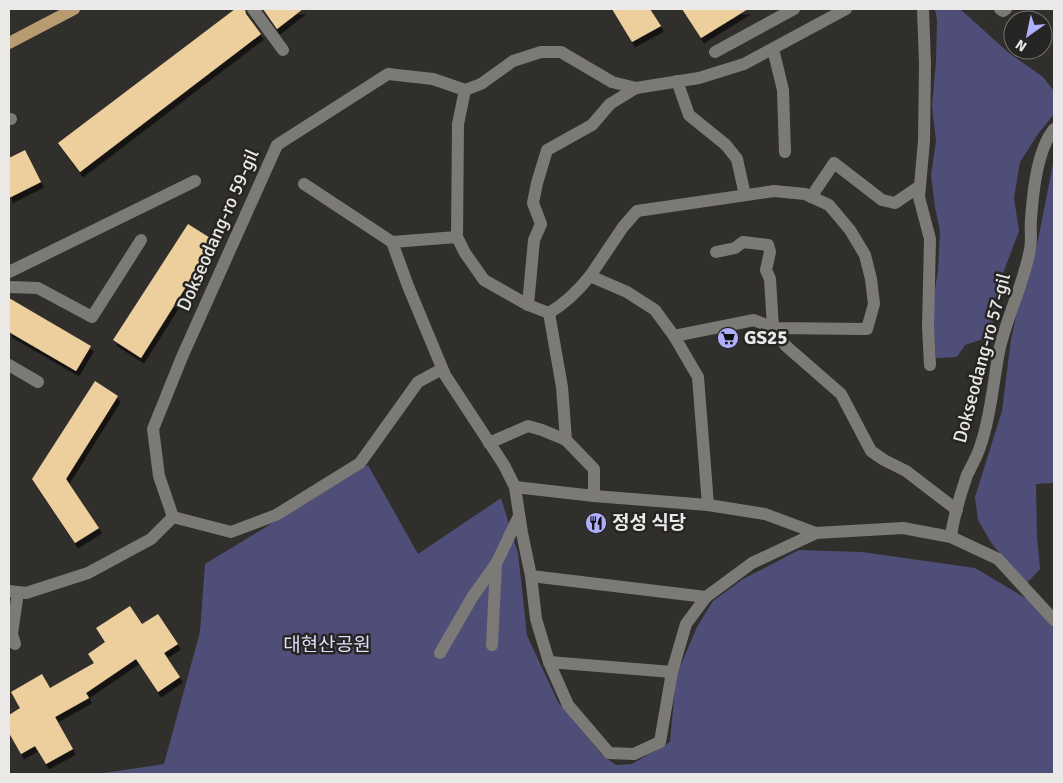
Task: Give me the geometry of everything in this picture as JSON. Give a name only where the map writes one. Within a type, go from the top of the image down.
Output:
[{"type":"main road","points":[[9,43],[74,9]]},
{"type":"street","points":[[253,9],[283,50]]},
{"type":"street","points":[[715,52],[794,9]]},
{"type":"street","points":[[528,305],[534,240],[541,224],[534,203],[537,183],[547,150],[592,125],[610,104],[636,88],[699,78],[744,64],[846,9]]},
{"type":"street","points":[[923,9],[926,64],[924,141],[919,197],[930,239],[928,327],[930,365]]},
{"type":"street","points":[[1000,9],[1004,11],[1006,9]]},
{"type":"street","points":[[774,49],[783,90],[785,152]]},
{"type":"street","points":[[549,313],[528,305],[484,280],[456,237],[458,124],[464,90],[482,84],[513,61],[542,52],[561,52],[612,82],[636,88]]},
{"type":"street","name":"Dokseodang-ro 59-gil","points":[[173,517],[159,476],[153,429],[182,357],[277,146],[388,74],[433,79],[464,90]]},
{"type":"street","points":[[677,81],[689,115],[726,145],[737,159],[745,195]]},
{"type":"street","name":"Dokseodang-ro 57-gil","points":[[951,537],[954,516],[958,510],[967,476],[981,446],[990,414],[1000,348],[1030,248],[1036,172],[1050,134],[1054,129]]},
{"type":"street","points":[[812,197],[834,163],[882,200],[896,202],[920,186]]},
{"type":"street","points":[[9,272],[195,180]]},
{"type":"street","points":[[304,184],[392,242],[442,369],[515,487],[531,576],[536,619],[549,662],[568,705],[608,753],[634,754],[660,742],[672,672],[686,624],[706,597],[752,563],[816,533],[903,528],[951,537],[998,559],[1054,620]]},
{"type":"street","points":[[549,313],[566,303],[581,288],[623,227],[637,212],[774,191],[805,194],[829,205],[850,230],[865,255],[871,279],[874,304],[867,329],[773,328],[754,320],[674,336]]},
{"type":"street","points":[[392,242],[456,237]]},
{"type":"street","points":[[9,287],[38,288],[92,318],[141,240]]},
{"type":"street","points":[[716,252],[735,248],[743,242],[768,245],[770,252],[766,270],[770,279],[773,328],[786,346],[841,394],[871,452],[906,471],[958,510]]},
{"type":"street","points":[[590,276],[626,292],[655,310],[674,336],[698,377],[708,505]]},
{"type":"street","points":[[549,313],[562,387],[566,440]]},
{"type":"street","points":[[10,368],[38,382]]},
{"type":"street","points":[[15,644],[12,634],[13,592],[26,593],[88,573],[150,539],[173,517],[231,532],[276,515],[360,463],[418,382],[442,369]]},
{"type":"street","points":[[489,443],[528,426],[566,440],[594,469],[594,496]]},
{"type":"street","points":[[515,487],[594,496],[708,505],[765,514],[816,533]]},
{"type":"street","points":[[440,652],[473,596],[496,564],[519,516]]},
{"type":"street","points":[[492,645],[496,564]]},
{"type":"street","points":[[531,576],[706,597]]},
{"type":"street","points":[[549,662],[672,672]]},
{"type":"green space","points":[[935,9],[960,9],[1003,48],[1003,60],[1019,60],[1043,77],[1054,91],[1054,114],[1020,162],[1014,198],[1019,231],[1002,276],[989,337],[965,345],[957,357],[936,358],[932,309],[938,270],[940,231],[931,175],[936,141],[932,106],[937,20]]},
{"type":"green space","points":[[1054,159],[1054,483],[1036,484],[1040,569],[1026,584],[992,544],[978,520],[975,497],[1002,411],[1011,339],[1018,308],[1036,250]]},
{"type":"green space","name":"대현산공원","points":[[368,465],[418,554],[501,498],[518,553],[527,635],[558,702],[602,755],[616,765],[632,764],[670,742],[676,676],[697,627],[713,601],[743,579],[799,550],[862,552],[975,568],[1054,615],[1054,774],[97,774],[164,764],[200,632],[205,564]]},
{"type":"building","points":[[235,9],[245,9],[246,14],[261,34],[80,172],[58,143]]},
{"type":"building","points":[[263,9],[303,9],[277,29]]},
{"type":"building","points":[[612,9],[650,9],[661,26],[632,42]]},
{"type":"building","points":[[682,9],[748,9],[701,38]]},
{"type":"building","points":[[25,150],[41,182],[9,198],[9,158]]},
{"type":"building","points":[[188,224],[215,241],[141,358],[113,340]]},
{"type":"building","points":[[9,298],[91,346],[76,371],[9,332]]},
{"type":"building","points":[[95,381],[118,396],[66,479],[99,528],[75,543],[32,479]]},
{"type":"building","points":[[130,606],[142,624],[158,614],[178,644],[164,653],[180,677],[158,692],[136,659],[86,693],[89,698],[55,717],[73,749],[46,764],[35,746],[21,754],[9,733],[9,715],[20,708],[11,692],[42,674],[50,688],[94,663],[88,654],[105,642],[96,628]]},
{"type":"place","name":"GS25","points":[[728,338]]},
{"type":"place","name":"정성 식당","points":[[596,523]]}]
